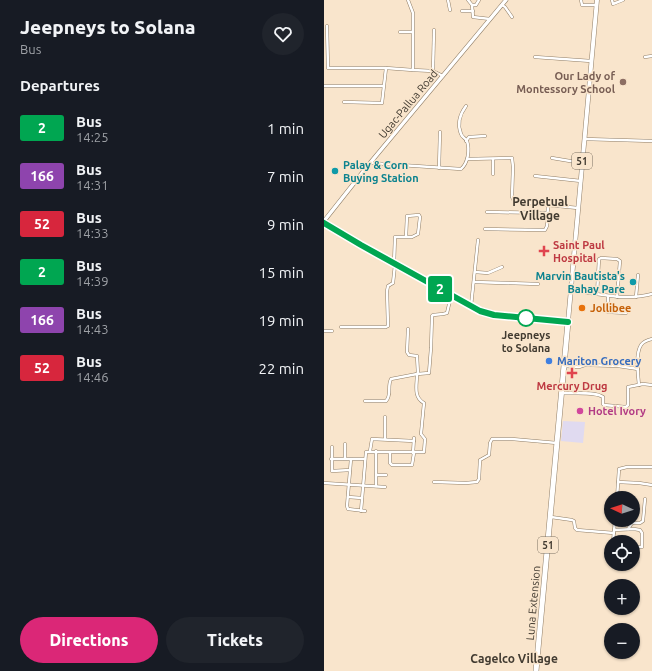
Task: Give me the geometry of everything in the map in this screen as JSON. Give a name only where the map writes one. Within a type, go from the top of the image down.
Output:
[{"type":"highway","points":[[324,222],[471,307],[494,315],[568,322]]},
{"type":"highway","name":"51","points":[[562,393],[568,322]]},
{"type":"highway","name":"Luna Extension","points":[[536,671],[562,393]]},
{"type":"main road","name":"51","points":[[568,322],[597,2]]},
{"type":"street","points":[[408,0],[413,13],[413,70]]},
{"type":"street","points":[[448,0],[450,10]]},
{"type":"street","points":[[468,0],[472,5],[473,17],[490,19]]},
{"type":"street","points":[[472,5],[476,5],[479,0]]},
{"type":"street","name":"Ugac-Pallua Road","points":[[324,222],[370,163],[506,0]]},
{"type":"street","points":[[581,0],[582,4],[597,2]]},
{"type":"street","points":[[612,0],[613,4],[623,0]]},
{"type":"street","points":[[502,5],[512,17]]},
{"type":"street","points":[[462,11],[473,11]]},
{"type":"street","points":[[327,26],[326,68],[386,68],[433,71],[442,76]]},
{"type":"street","points":[[433,71],[434,30]]},
{"type":"street","points":[[400,32],[413,32]]},
{"type":"street","points":[[644,57],[652,56]]},
{"type":"street","points":[[535,57],[591,62]]},
{"type":"street","points":[[344,102],[381,104],[383,100],[386,68]]},
{"type":"street","points":[[324,86],[384,86]]},
{"type":"street","points":[[370,163],[461,169],[467,160],[466,141],[461,134],[459,122],[466,106]]},
{"type":"street","points":[[439,168],[440,132]]},
{"type":"street","points":[[466,141],[469,137],[485,136]]},
{"type":"street","points":[[584,139],[652,141]]},
{"type":"street","points":[[467,160],[512,158],[512,197],[514,201],[528,204],[578,208]]},
{"type":"street","points":[[552,158],[582,163]]},
{"type":"street","points":[[493,159],[493,174]]},
{"type":"street","points":[[535,176],[580,181]]},
{"type":"street","points":[[485,230],[545,230],[547,226],[548,205]]},
{"type":"street","points":[[487,212],[548,212]]},
{"type":"street","points":[[340,327],[388,326],[387,290],[388,286],[393,284],[395,238],[397,236],[406,237],[415,236],[418,234],[419,215],[407,216],[406,237]]},
{"type":"street","points":[[471,307],[478,240]]},
{"type":"street","points":[[597,294],[599,259],[617,259],[620,261],[617,296]]},
{"type":"street","points":[[475,272],[488,273],[502,267]]},
{"type":"street","points":[[636,297],[638,275]]},
{"type":"street","points":[[474,282],[538,284]]},
{"type":"street","points":[[571,290],[608,296],[636,297],[652,294]]},
{"type":"street","points":[[365,401],[386,401],[389,398],[390,381],[394,377],[428,374],[431,348],[432,316],[447,313],[451,296]]},
{"type":"street","points":[[608,296],[608,312],[626,313]]},
{"type":"street","points":[[361,511],[365,453],[370,451],[424,452],[425,439],[421,434],[424,403],[420,401],[416,395],[418,374],[417,356],[409,355],[408,352],[408,329]]},
{"type":"street","points":[[324,331],[332,331]]},
{"type":"street","points":[[639,385],[638,369],[640,348],[644,343],[652,339]]},
{"type":"street","points":[[564,366],[618,366],[638,369]]},
{"type":"street","points":[[562,393],[601,395],[603,397],[604,405],[626,407],[628,405],[628,388],[639,385],[652,385]]},
{"type":"street","points":[[385,417],[385,440]]},
{"type":"street","points":[[370,451],[372,439],[414,440],[412,465],[392,465],[390,463],[390,452]]},
{"type":"street","points":[[434,482],[477,482],[479,479],[480,460],[489,455],[490,443],[492,439],[512,439],[557,443]]},
{"type":"street","points":[[345,444],[345,459]]},
{"type":"street","points":[[332,447],[332,471],[350,470]]},
{"type":"street","points":[[376,451],[376,486]]},
{"type":"street","points":[[331,458],[365,460]]},
{"type":"street","points":[[351,459],[347,506],[348,508],[365,511]]},
{"type":"street","points":[[617,491],[618,471],[620,468],[652,467]]},
{"type":"street","points":[[376,475],[386,475]]},
{"type":"street","points":[[618,482],[652,485]]},
{"type":"street","points":[[324,483],[385,487]]},
{"type":"street","points":[[348,497],[362,498]]},
{"type":"street","points":[[640,523],[643,521],[645,499]]},
{"type":"street","points":[[550,517],[572,520],[574,521],[575,528],[577,530],[614,532],[639,530],[642,533],[642,547],[640,547]]},
{"type":"street","points":[[614,527],[614,535]]},
{"type":"shaded area","points":[[563,421],[585,422],[583,443],[561,441]]},
{"type":"bus line","name":"2","points":[[324,223],[480,311],[494,315],[568,322]]},
{"type":"place","name":"Our Lady of Montessory School","points":[[623,82]]},
{"type":"place","name":"Palay & Corn Buying Station","points":[[335,171]]},
{"type":"place","name":"Saint Paul Hospital","points":[[544,251]]},
{"type":"place","name":"Marvin Bautista's Bahay Pare","points":[[633,282]]},
{"type":"place","name":"Jollibee","points":[[582,308]]},
{"type":"place","name":"Jeepneys to Solana","points":[[526,318]]},
{"type":"place","name":"Mariton Grocery","points":[[549,361]]},
{"type":"place","name":"Mercury Drug","points":[[572,373]]},
{"type":"place","name":"Hotel Ivory","points":[[580,411]]},
{"type":"district","name":"Perpetual Village","points":[[540,209]]},
{"type":"district","name":"Cagelco Village","points":[[514,659]]}]
